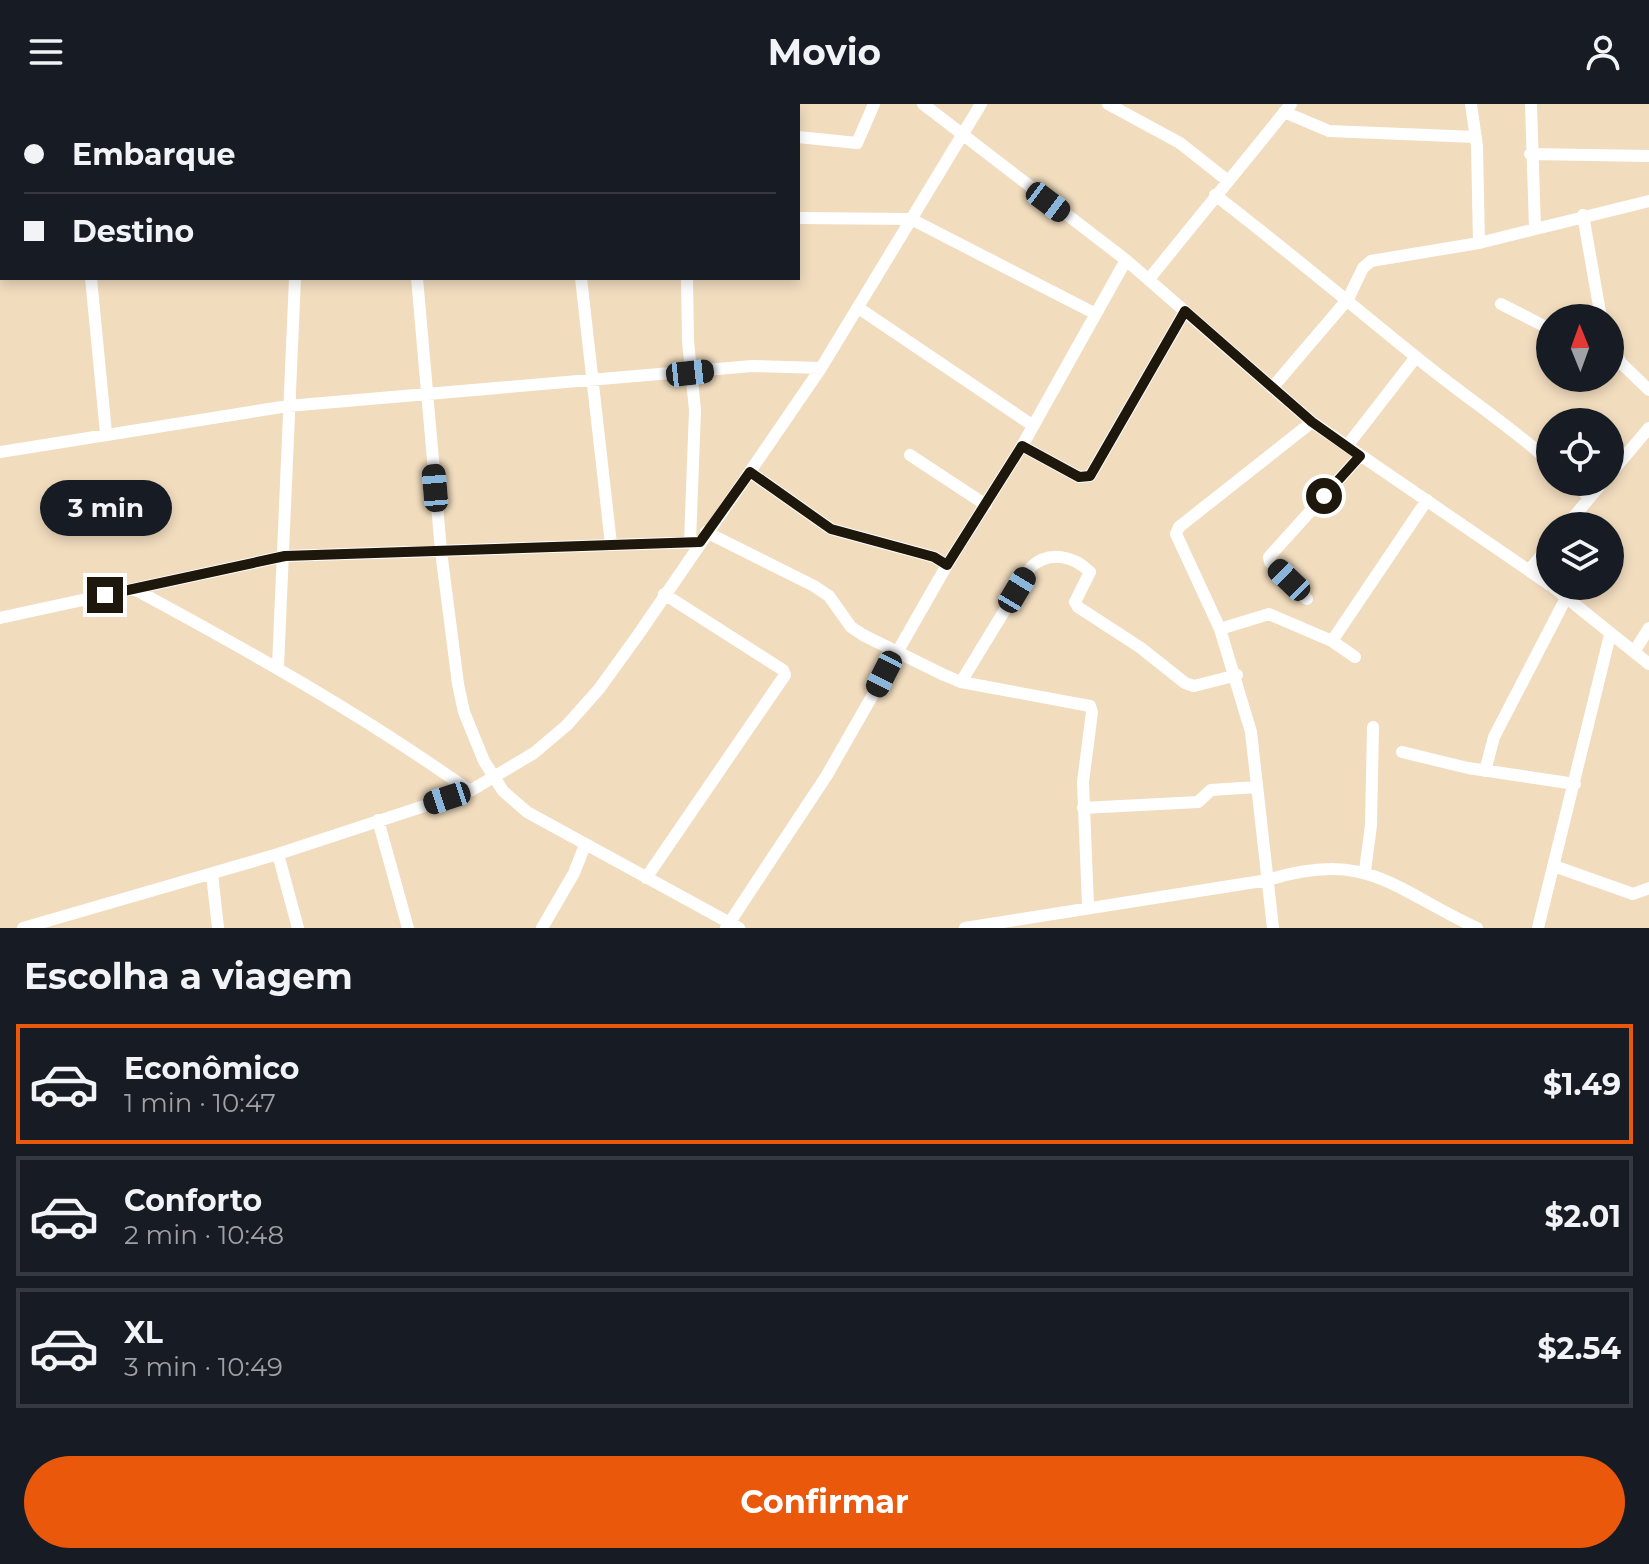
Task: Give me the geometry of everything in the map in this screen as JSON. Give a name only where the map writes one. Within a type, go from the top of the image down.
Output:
[{"type":"street","points":[[800,137],[857,143],[874,104]]},
{"type":"street","points":[[923,104],[1126,260],[1312,422],[1536,574]]},
{"type":"street","points":[[23,928],[278,854],[470,791],[534,753],[567,725],[599,689],[699,539],[750,472],[821,368],[860,309],[981,104]]},
{"type":"street","points":[[1108,104],[1180,143],[1228,181]]},
{"type":"street","points":[[1471,104],[1476,137],[1479,243]]},
{"type":"street","points":[[1531,104],[1530,154],[1535,228]]},
{"type":"street","points":[[1149,279],[1287,108],[1339,132],[1476,137]]},
{"type":"street","points":[[1530,154],[1649,156]]},
{"type":"street","points":[[1215,195],[1536,449]]},
{"type":"street","points":[[1272,388],[1348,299],[1363,268],[1371,261],[1479,243],[1649,201]]},
{"type":"street","points":[[1583,215],[1599,304]]},
{"type":"street","points":[[800,218],[911,219],[1096,314]]},
{"type":"street","points":[[417,280],[441,551],[464,712],[493,777],[515,804],[732,927],[819,788],[947,565],[1022,446],[1126,260]]},
{"type":"street","points":[[91,280],[106,433]]},
{"type":"street","points":[[278,666],[295,280]]},
{"type":"street","points":[[581,280],[611,544]]},
{"type":"street","points":[[687,280],[699,539]]},
{"type":"street","points":[[1501,304],[1536,322]]},
{"type":"street","points":[[860,309],[1032,425]]},
{"type":"street","points":[[1022,446],[1079,477],[1090,476],[1185,311]]},
{"type":"street","points":[[1347,446],[1416,357]]},
{"type":"street","points":[[0,452],[288,406],[786,365],[821,368]]},
{"type":"street","points":[[1624,366],[1649,390]]},
{"type":"street","points":[[1273,928],[1251,732],[1237,675],[1220,629],[1177,541],[1179,527],[1312,422]]},
{"type":"street","points":[[1624,458],[1649,428]]},
{"type":"street","points":[[1636,445],[1649,453]]},
{"type":"street","points":[[910,455],[986,505]]},
{"type":"street","points":[[1307,599],[1270,562],[1269,557],[1360,456]]},
{"type":"street","points":[[750,472],[831,529],[934,557],[947,565]]},
{"type":"street","points":[[1577,512],[1589,497]]},
{"type":"street","points":[[1332,641],[1427,500]]},
{"type":"street","points":[[0,618],[285,556],[699,539],[814,586],[829,596],[851,627],[894,653],[961,682],[1090,706],[1083,808],[1088,906]]},
{"type":"street","points":[[961,682],[1031,567],[1044,559],[1063,556],[1090,572],[1075,602],[1078,607],[1141,648],[1185,683],[1194,686],[1237,675]]},
{"type":"street","points":[[1530,569],[1536,562]]},
{"type":"street","points":[[134,589],[278,666],[417,753],[470,791]]},
{"type":"street","points":[[646,878],[785,675],[783,670],[664,594]]},
{"type":"street","points":[[1485,771],[1494,737],[1565,600]]},
{"type":"street","points":[[1568,600],[1649,664]]},
{"type":"street","points":[[1220,629],[1269,614],[1332,641],[1355,657]]},
{"type":"street","points":[[1634,652],[1649,628]]},
{"type":"street","points":[[1538,928],[1610,635]]},
{"type":"street","points":[[1365,871],[1371,825],[1373,727]]},
{"type":"street","points":[[1402,752],[1485,771],[1575,784]]},
{"type":"street","points":[[1083,808],[1198,802],[1211,790],[1257,787]]},
{"type":"street","points":[[378,820],[408,928]]},
{"type":"street","points":[[542,928],[574,873],[585,845]]},
{"type":"street","points":[[278,854],[298,928]]},
{"type":"street","points":[[1554,866],[1633,894],[1649,888]]},
{"type":"street","points":[[965,928],[1088,906],[1268,880],[1314,869],[1365,871],[1477,928]]},
{"type":"street","points":[[212,874],[218,928]]},
{"type":"route","points":[[105,595],[285,556],[700,542],[750,472],[831,529],[854,538],[934,557],[947,565],[1022,446],[1079,477],[1085,479],[1090,476],[1185,311],[1312,422],[1360,456],[1324,496]]}]
